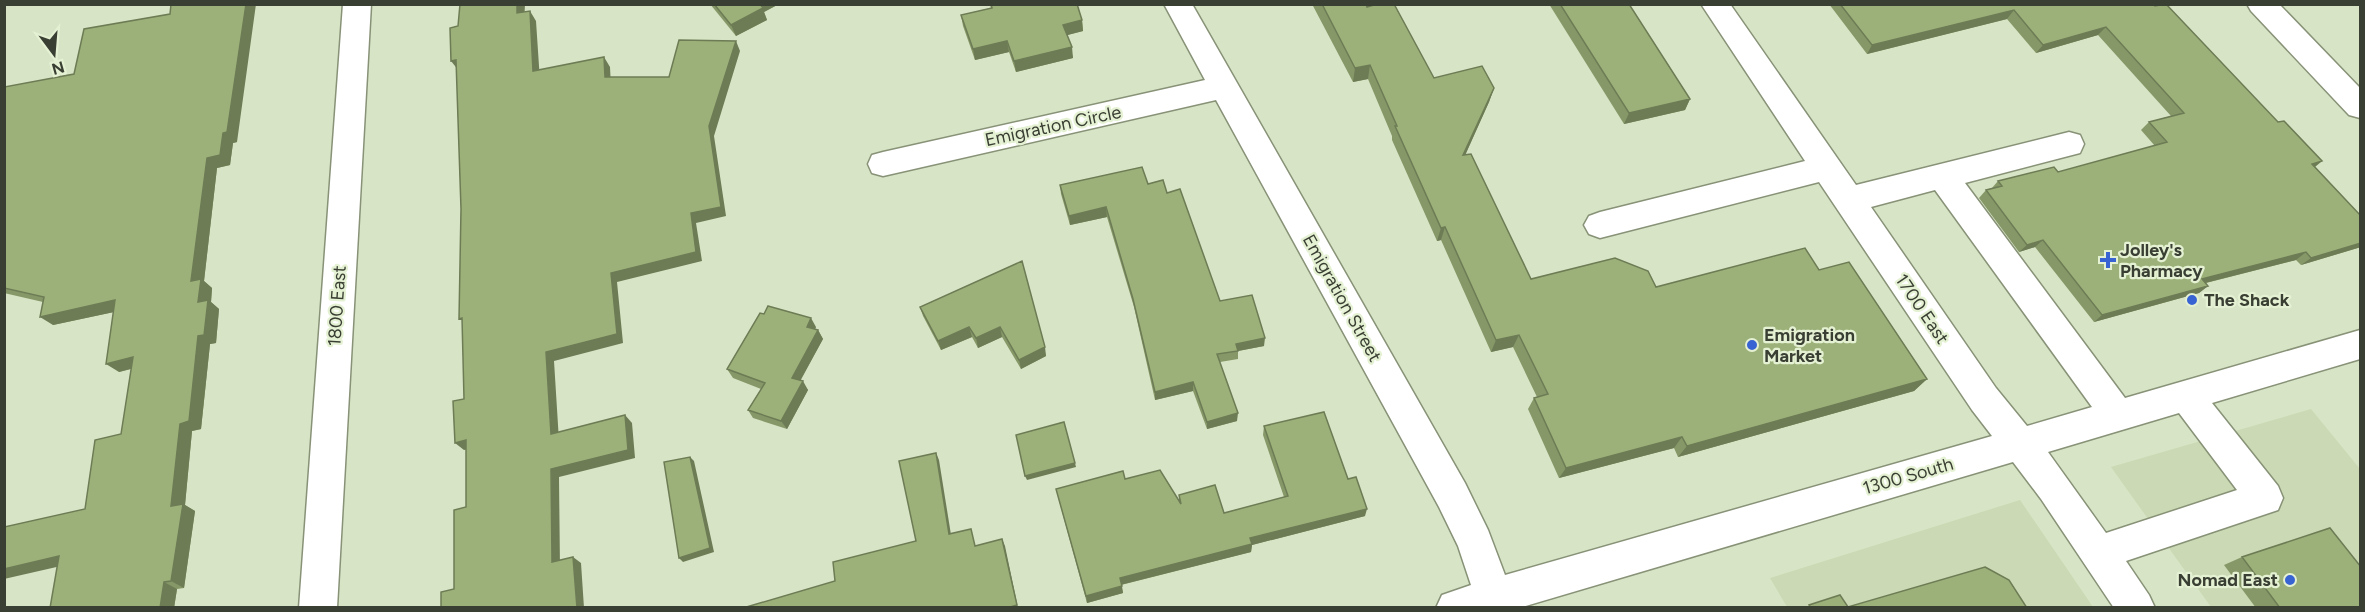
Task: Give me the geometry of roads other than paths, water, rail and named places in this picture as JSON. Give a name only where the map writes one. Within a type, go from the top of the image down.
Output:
[{"type":"street","name":"1800 East","points":[[318,608],[357,4]]},
{"type":"street","name":"Emigration Street","points":[[1178,4],[1452,495],[1475,542],[1497,602]]},
{"type":"street","name":"1700 East","points":[[1714,4],[1984,399],[2054,487],[2136,608]]},
{"type":"street","points":[[2261,4],[2361,107]]},
{"type":"street","name":"Emigration Circle","points":[[883,164],[1223,87]]},
{"type":"street","points":[[1847,200],[2069,144]]},
{"type":"street","points":[[1600,225],[1825,168]]},
{"type":"street","points":[[1942,176],[2118,415]]},
{"type":"street","name":"1300 South","points":[[1455,608],[1497,602],[2019,444],[2361,345]]},
{"type":"street","points":[[2098,553],[2265,498],[2186,396]]},
{"type":"place","name":"Jolley's Pharmacy","points":[[2108,260]]},
{"type":"place","name":"The Shack","points":[[2192,300]]},
{"type":"place","name":"Emigration Market","points":[[1752,345]]},
{"type":"place","name":"Nomad East","points":[[2290,580]]}]
